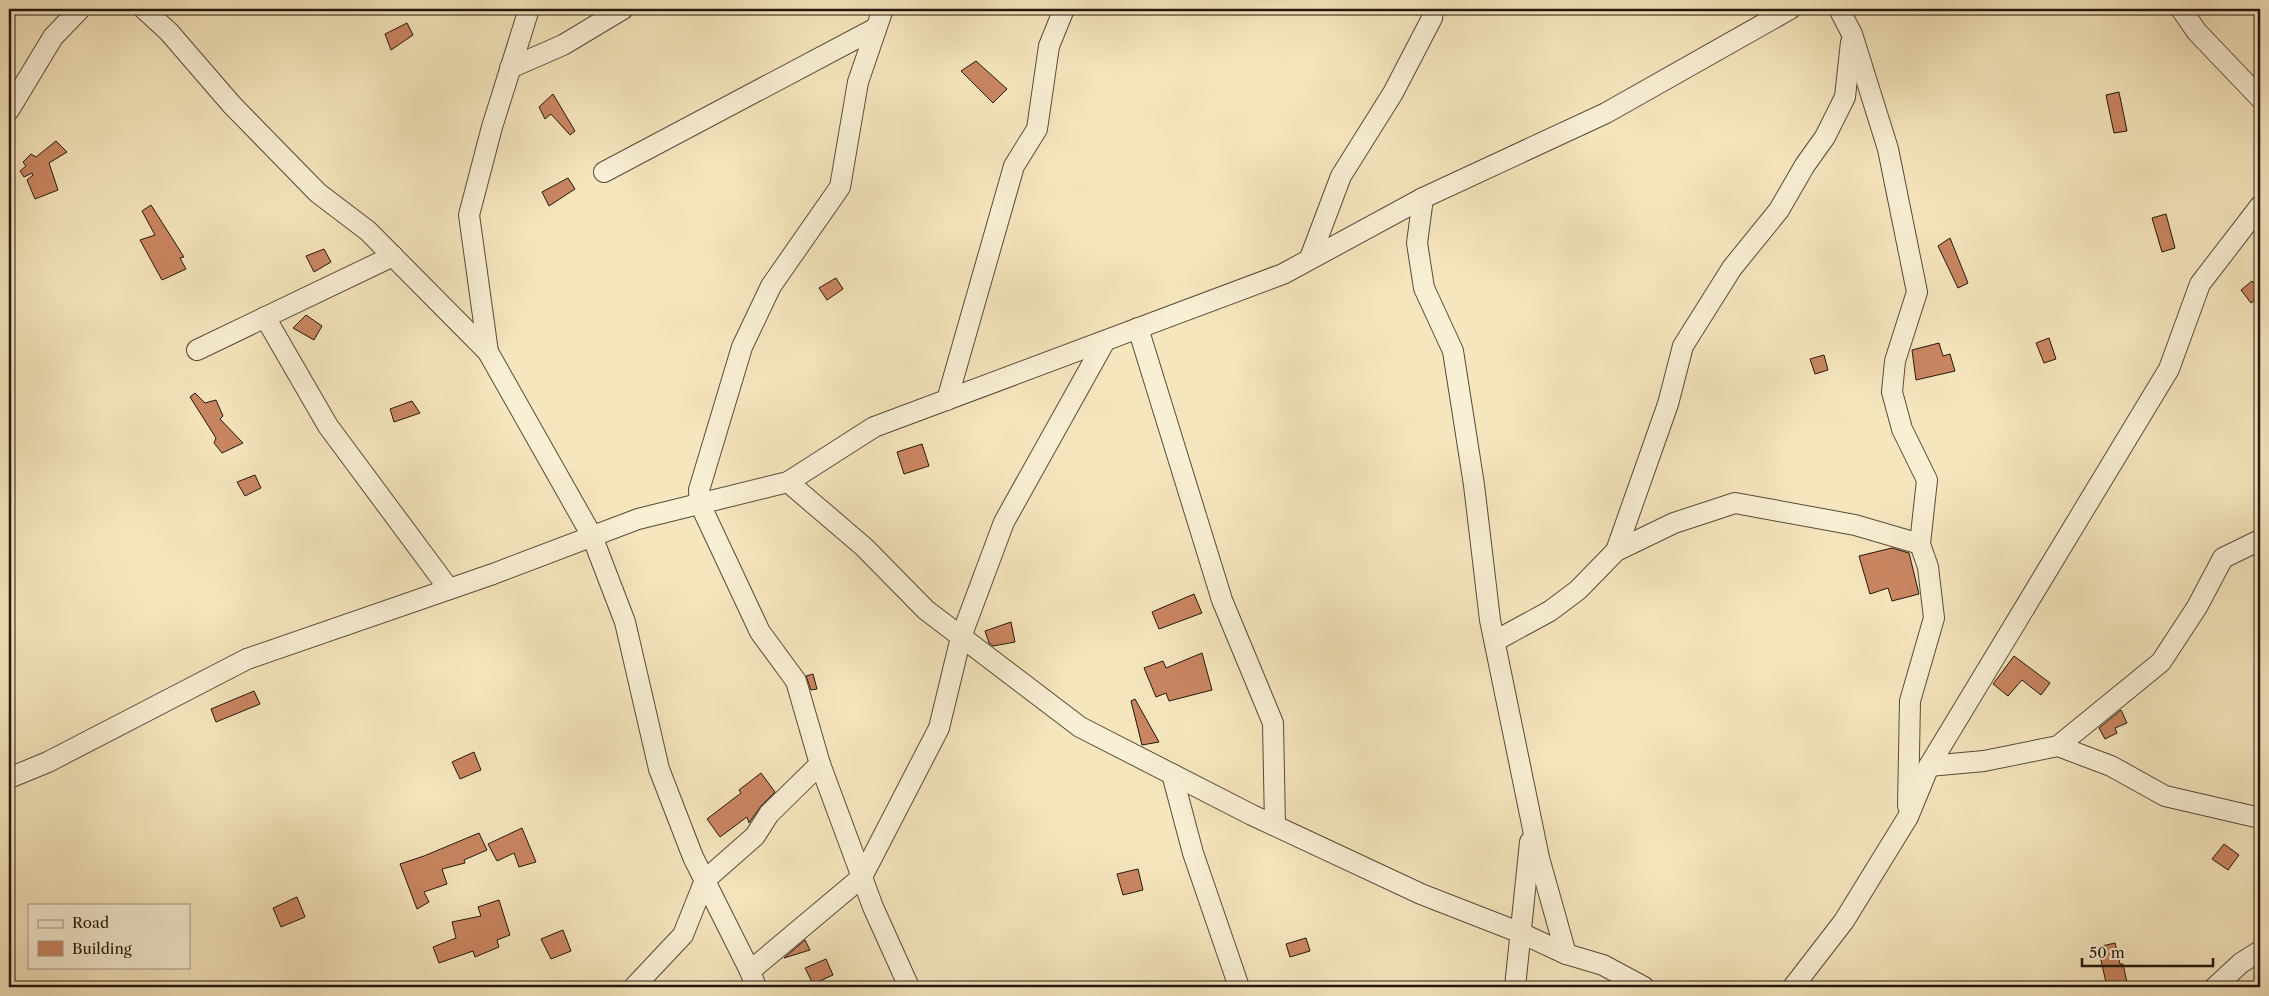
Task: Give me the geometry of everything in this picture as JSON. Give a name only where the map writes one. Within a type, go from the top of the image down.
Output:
[{"type":"street","points":[[9,110],[53,37],[80,9]]},
{"type":"street","points":[[144,9],[170,32],[232,105],[318,193],[368,231],[488,352],[592,536],[625,622],[659,770],[693,857],[753,979],[862,877],[939,728],[961,637],[1004,522],[1105,341]]},
{"type":"street","points":[[488,352],[469,215],[492,127],[529,9]]},
{"type":"street","points":[[510,68],[563,45],[623,9]]},
{"type":"street","points":[[883,9],[858,82],[840,186],[771,286],[742,348],[699,490],[700,504],[760,632],[796,681],[820,764],[862,877],[909,987]]},
{"type":"street","points":[[947,400],[1014,166],[1037,130],[1049,46],[1064,9]]},
{"type":"street","points":[[1310,258],[1341,176],[1392,93],[1432,18],[1433,9]]},
{"type":"street","points":[[9,778],[48,762],[247,659],[449,589],[638,519],[788,482],[874,427],[1284,274],[1310,258],[1423,198],[1606,113],[1790,9]]},
{"type":"street","points":[[1839,9],[1852,34],[1888,149],[1917,292],[1895,361],[1892,392],[1902,429],[1928,480],[1920,544],[1928,567],[1934,618],[1910,702],[1908,817]]},
{"type":"street","points":[[2181,9],[2197,32],[2260,98]]},
{"type":"street","points":[[604,172],[876,28]]},
{"type":"street","points":[[1616,551],[1668,404],[1683,346],[1732,268],[1779,210],[1805,165],[1825,136],[1845,97],[1852,34]]},
{"type":"street","points":[[1423,198],[1417,243],[1424,288],[1453,351],[1474,485],[1490,620],[1496,640],[1539,858],[1566,954]]},
{"type":"street","points":[[1793,987],[1844,921],[1908,817],[1930,766],[2035,587],[2169,369],[2200,284],[2260,206]]},
{"type":"street","points":[[197,350],[393,256]]},
{"type":"street","points":[[265,317],[328,426],[449,589]]},
{"type":"street","points":[[1138,328],[1222,600],[1273,723],[1275,825]]},
{"type":"street","points":[[788,482],[864,548],[926,610],[1080,727],[1275,825],[1421,894],[1521,933],[1566,954],[1603,965],[1644,987]]},
{"type":"street","points":[[1496,640],[1550,611],[1578,590],[1616,551],[1674,523],[1736,503],[1855,525],[1920,544]]},
{"type":"street","points":[[1930,766],[1984,761],[2058,746],[2161,662],[2196,607],[2223,558],[2260,540]]},
{"type":"street","points":[[2058,746],[2111,766],[2165,796],[2260,818]]},
{"type":"street","points":[[634,987],[683,935],[705,880],[755,836],[769,814],[820,764]]},
{"type":"street","points":[[1172,774],[1193,853],[1238,987]]},
{"type":"street","points":[[1515,987],[1532,822]]},
{"type":"street","points":[[2215,987],[2241,963],[2260,952]]},
{"type":"building","points":[[407,23],[413,35],[391,50],[385,34]]},
{"type":"building","points":[[976,61],[1007,89],[993,103],[961,71]]},
{"type":"building","points":[[2119,92],[2127,131],[2114,133],[2106,95]]},
{"type":"building","points":[[553,94],[575,131],[570,135],[551,114],[545,119],[539,107]]},
{"type":"building","points":[[56,141],[67,152],[49,163],[58,190],[35,199],[27,180],[33,175],[32,173],[24,177],[20,171],[26,166],[23,162],[31,154],[36,157]]},
{"type":"building","points":[[568,178],[575,189],[549,206],[542,192]]},
{"type":"building","points":[[151,205],[184,257],[180,258],[186,269],[162,280],[140,240],[155,235],[142,211]]},
{"type":"building","points":[[2166,214],[2175,248],[2162,252],[2152,218]]},
{"type":"building","points":[[1950,238],[1968,283],[1958,288],[1938,246]]},
{"type":"building","points":[[324,249],[331,262],[314,272],[306,256]]},
{"type":"building","points":[[836,278],[843,289],[827,300],[819,288]]},
{"type":"building","points":[[2252,281],[2260,291],[2260,296],[2251,303],[2241,290]]},
{"type":"building","points":[[306,315],[322,326],[314,340],[293,328]]},
{"type":"building","points":[[2049,338],[2056,359],[2044,363],[2036,343]]},
{"type":"building","points":[[1939,343],[1943,356],[1950,354],[1955,371],[1916,380],[1912,350]]},
{"type":"building","points":[[1824,355],[1828,370],[1815,374],[1810,359]]},
{"type":"building","points":[[195,393],[205,403],[216,400],[223,416],[220,419],[243,443],[222,453],[214,443],[216,438],[190,397]]},
{"type":"building","points":[[412,401],[420,413],[394,422],[390,409]]},
{"type":"building","points":[[922,444],[929,466],[904,474],[897,452]]},
{"type":"building","points":[[255,475],[261,488],[245,496],[237,482]]},
{"type":"building","points":[[1892,548],[1909,553],[1919,594],[1892,601],[1888,588],[1870,594],[1859,556]]},
{"type":"building","points":[[1194,594],[1202,613],[1159,629],[1152,612]]},
{"type":"building","points":[[1011,622],[1015,642],[993,646],[989,643],[985,631]]},
{"type":"building","points":[[1202,653],[1212,690],[1169,701],[1166,693],[1156,697],[1144,668],[1163,661],[1166,668]]},
{"type":"building","points":[[2014,656],[2050,683],[2041,695],[2022,680],[2008,696],[1993,684]]},
{"type":"building","points":[[813,674],[817,689],[811,690],[806,676]]},
{"type":"building","points":[[254,691],[260,704],[216,722],[211,709]]},
{"type":"building","points":[[1135,699],[1159,742],[1142,745],[1131,701]]},
{"type":"building","points":[[2121,710],[2127,723],[2115,728],[2117,733],[2105,739],[2099,728]]},
{"type":"building","points":[[474,752],[481,770],[460,779],[452,762]]},
{"type":"building","points":[[761,773],[775,792],[761,806],[749,823],[747,817],[720,837],[707,819],[741,793],[739,790]]},
{"type":"building","points":[[522,828],[536,862],[519,867],[514,853],[497,861],[488,844]]},
{"type":"building","points":[[479,833],[487,850],[464,860],[465,863],[442,869],[447,884],[424,892],[429,902],[417,909],[400,864]]},
{"type":"building","points":[[2224,844],[2239,855],[2228,870],[2212,859]]},
{"type":"building","points":[[1138,869],[1143,890],[1123,895],[1117,874]]},
{"type":"building","points":[[297,897],[305,917],[281,927],[273,908]]},
{"type":"building","points":[[499,900],[510,935],[497,940],[499,947],[475,957],[473,951],[439,963],[433,947],[456,938],[452,922],[481,916],[478,907]]},
{"type":"building","points":[[563,930],[571,951],[551,959],[541,939]]},
{"type":"building","points":[[1306,938],[1310,951],[1290,957],[1286,944]]},
{"type":"building","points":[[805,940],[810,950],[784,958]]},
{"type":"building","points":[[2115,943],[2120,964],[2123,964],[2128,987],[2107,987],[2098,947]]},
{"type":"building","points":[[826,959],[833,975],[813,984],[805,968]]}]
